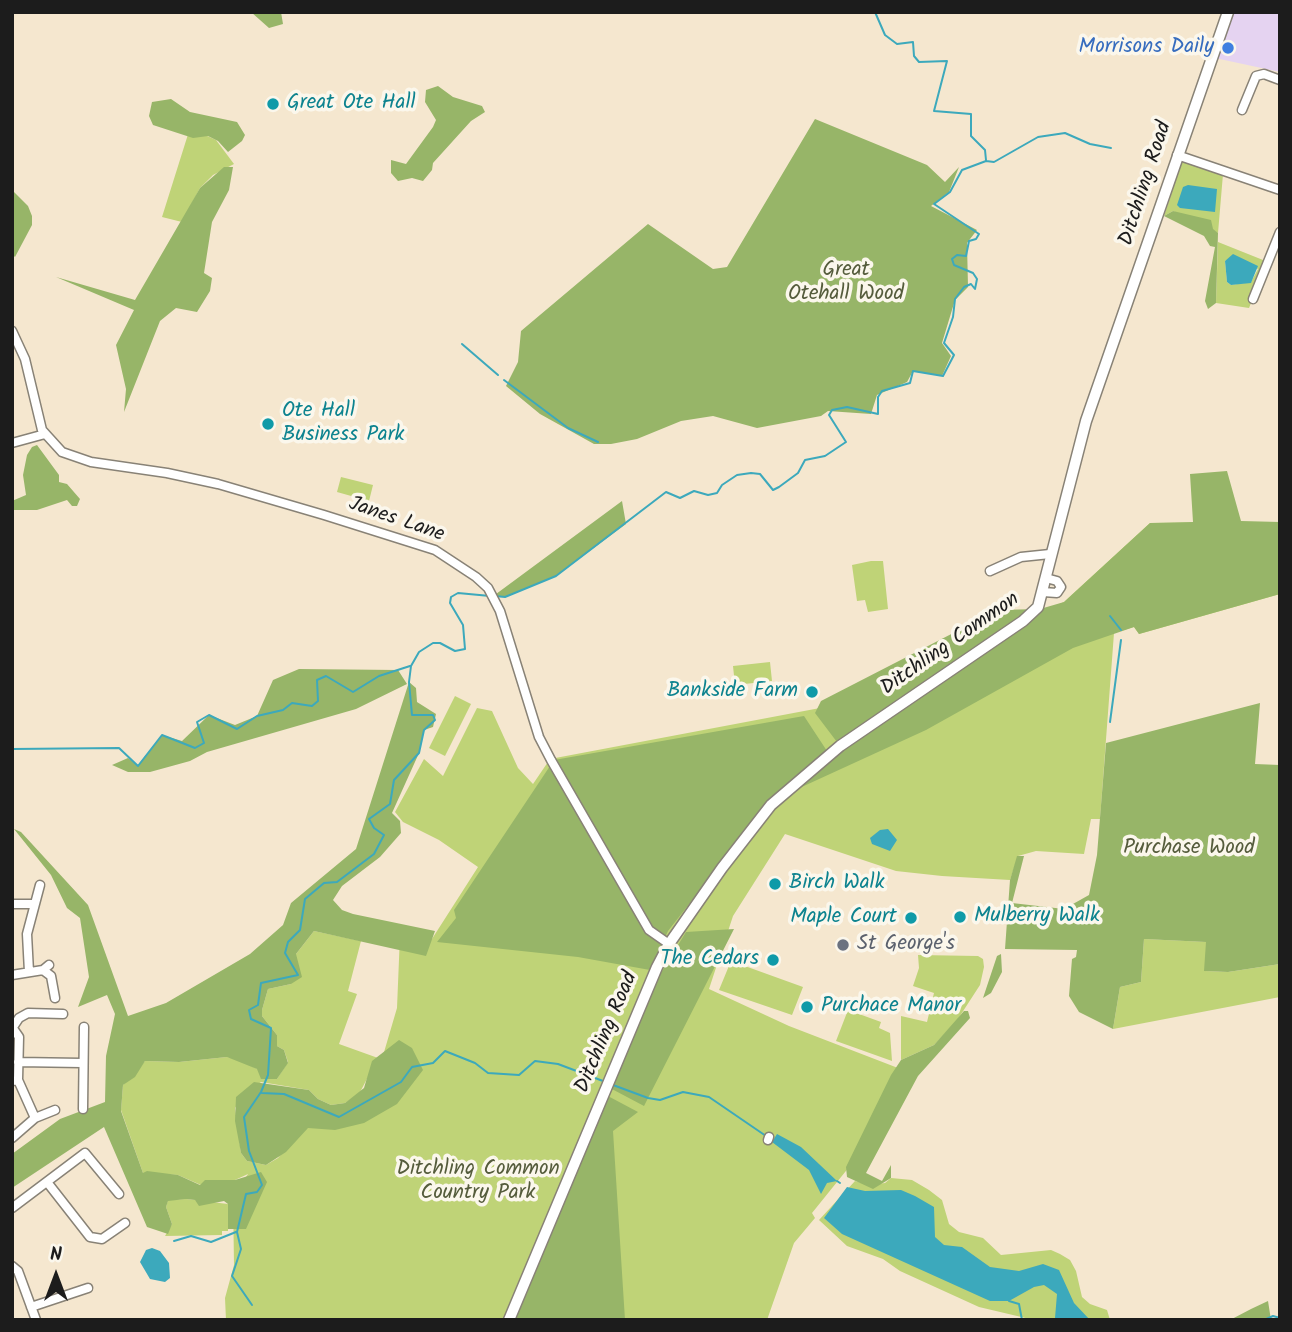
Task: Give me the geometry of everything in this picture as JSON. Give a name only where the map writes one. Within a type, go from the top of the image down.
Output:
[{"type":"main road","name":"Ditchling Road","points":[[1104,368],[1228,12]]},
{"type":"main road","name":"Ditchling Common","points":[[789,790],[840,746],[1036,610],[1043,593],[1050,554],[1086,421],[1104,368]]},
{"type":"main road","name":"Ditchling Road","points":[[509,1320],[553,1209],[669,944],[756,824],[789,790]]},
{"type":"street","points":[[1242,110],[1256,76],[1264,74],[1280,80]]},
{"type":"street","points":[[1177,155],[1223,174],[1280,190]]},
{"type":"street","points":[[1258,294],[1280,232]]},
{"type":"street","points":[[12,331],[25,359],[45,434],[12,443]]},
{"type":"street","name":"Janes Lane","points":[[45,434],[62,452],[77,459],[218,484],[435,550],[473,574],[488,588],[495,602],[510,640],[539,737],[649,930],[669,944]]},
{"type":"street","points":[[990,570],[996,562],[1050,554]]},
{"type":"street","points":[[1043,593],[1057,593],[1061,587],[1057,581],[1046,578]]},
{"type":"street","points":[[29,972],[27,934],[40,885]]},
{"type":"street","points":[[12,904],[33,904]]},
{"type":"street","points":[[12,975],[46,967],[51,976],[55,998]]},
{"type":"street","points":[[34,1118],[15,1080],[19,1037],[12,1027],[19,1018],[28,1013],[63,1014]]},
{"type":"street","points":[[83,1110],[84,1027]]},
{"type":"street","points":[[18,1062],[82,1063]]},
{"type":"street","points":[[12,1138],[34,1118],[55,1110]]},
{"type":"street","points":[[13,1206],[85,1153],[120,1194]]},
{"type":"street","points":[[47,1182],[90,1237],[102,1239],[125,1223]]},
{"type":"street","points":[[12,1266],[18,1271],[36,1320]]},
{"type":"street","points":[[31,1307],[88,1289]]},
{"type":"shaded area","points":[[1233,12],[1280,12],[1280,72],[1215,58]]},
{"type":"green space","points":[[251,12],[281,12],[283,24],[269,28]]},
{"type":"green space","points":[[438,86],[453,97],[482,106],[485,112],[471,121],[433,163],[432,170],[423,181],[412,178],[398,181],[391,173],[391,160],[406,164],[433,127],[436,120],[425,102],[426,90]]},
{"type":"green space","points":[[171,99],[190,112],[237,122],[245,135],[242,141],[228,152],[218,141],[208,136],[193,138],[153,125],[149,116],[152,102]]},
{"type":"green space","name":"Great Otehall Wood","points":[[815,119],[927,165],[945,182],[959,167],[949,192],[931,206],[977,230],[967,243],[968,287],[955,300],[942,343],[951,356],[942,376],[913,371],[907,382],[877,395],[871,414],[828,411],[821,416],[757,428],[713,416],[681,421],[637,439],[611,444],[594,444],[540,414],[506,386],[518,362],[521,331],[648,224],[713,269],[727,267]]},
{"type":"green space","points":[[190,128],[216,140],[234,164],[213,175],[200,188],[182,222],[162,217]]},
{"type":"green space","points":[[1183,158],[1223,174],[1218,233],[1173,211],[1164,216]]},
{"type":"green space","points":[[224,167],[233,167],[229,190],[212,222],[204,273],[212,278],[210,291],[197,312],[176,308],[160,321],[124,412],[126,389],[116,345],[134,310],[56,277],[135,300],[200,188]]},
{"type":"green space","points":[[12,190],[28,206],[32,216],[32,225],[15,257],[12,254]]},
{"type":"green space","points":[[1173,211],[1211,220],[1213,229],[1218,233],[1216,303],[1208,309],[1205,301],[1215,247],[1210,246],[1204,236],[1164,216]]},
{"type":"green space","points":[[1218,242],[1268,262],[1249,308],[1216,303]],"holes":[[[1230,258],[1258,269],[1251,282],[1231,285],[1227,282],[1225,261]]]},
{"type":"green space","points":[[37,445],[59,475],[59,482],[67,484],[80,499],[77,506],[72,506],[67,500],[37,510],[12,510],[12,501],[26,495],[23,475],[27,455],[32,447]]},
{"type":"green space","points":[[1227,471],[1241,521],[1280,522],[1280,594],[1139,634],[1134,627],[1073,648],[926,730],[782,796],[840,746],[815,713],[821,701],[998,610],[1040,609],[1064,602],[1150,523],[1193,522],[1190,474]]},
{"type":"green space","points":[[341,477],[373,485],[369,501],[337,492]]},
{"type":"green space","points":[[622,501],[626,524],[556,576],[505,597],[492,597]]},
{"type":"green space","name":"Ditchling Common Country Park","points":[[1280,522],[1280,594],[1139,634],[1134,627],[1114,633],[1100,819],[1091,819],[1084,854],[1036,851],[1018,856],[1010,880],[942,876],[896,871],[785,834],[733,916],[709,989],[789,1026],[898,1068],[858,1156],[812,1213],[815,1218],[794,1243],[767,1320],[226,1320],[225,1298],[234,1265],[233,1196],[248,1174],[235,1180],[206,1180],[201,1185],[178,1175],[143,1173],[121,1110],[123,1085],[145,1061],[179,1062],[227,1057],[236,1058],[277,1079],[288,1062],[284,1050],[277,1046],[277,1035],[262,1016],[262,1010],[268,989],[291,984],[296,954],[314,931],[361,941],[348,991],[357,994],[339,1044],[378,1058],[359,1094],[345,1103],[331,1105],[318,1099],[309,1090],[261,1082],[246,1092],[235,1108],[241,1153],[247,1161],[266,1165],[278,1158],[306,1126],[342,1108],[393,1074],[382,1059],[397,1008],[400,935],[430,942],[478,867],[439,840],[403,822],[395,812],[424,759],[443,776],[477,708],[492,711],[518,768],[533,784],[550,759],[820,708],[1064,602],[1150,523]]},
{"type":"green space","points":[[883,561],[888,609],[868,612],[865,600],[857,601],[852,565]]},
{"type":"green space","points":[[770,662],[772,681],[735,685],[733,666]]},
{"type":"green space","points":[[299,669],[398,670],[407,684],[356,709],[207,752],[190,761],[150,772],[128,772],[112,765],[128,758],[138,765],[162,735],[182,741],[209,715],[235,725],[257,716],[273,680]]},
{"type":"green space","points":[[409,682],[416,688],[417,702],[436,714],[433,727],[424,730],[419,753],[392,813],[400,821],[401,833],[380,857],[342,886],[333,900],[342,910],[353,914],[435,931],[426,956],[314,931],[296,954],[302,977],[291,984],[268,989],[262,1010],[262,1016],[277,1035],[277,1046],[284,1050],[288,1063],[277,1079],[261,1079],[257,1069],[227,1057],[179,1062],[145,1061],[135,1077],[123,1085],[121,1111],[143,1173],[147,1171],[178,1175],[200,1185],[205,1180],[235,1180],[261,1172],[267,1182],[246,1229],[228,1229],[228,1204],[224,1201],[199,1206],[195,1200],[186,1199],[168,1201],[166,1207],[172,1224],[168,1234],[147,1227],[104,1127],[12,1188],[12,1154],[60,1119],[105,1102],[106,1056],[115,1014],[107,995],[78,1007],[89,977],[80,918],[67,908],[51,875],[14,829],[21,832],[88,905],[128,1016],[166,1003],[250,954],[283,925],[291,903],[356,849]]},
{"type":"green space","points":[[455,696],[471,704],[445,756],[429,748]]},
{"type":"green space","name":"Purchase Wood","points":[[1260,703],[1255,764],[1280,765],[1280,964],[1228,972],[1204,971],[1206,942],[1144,939],[1141,982],[1120,987],[1113,1029],[1079,1012],[1069,996],[1072,959],[1076,957],[1077,950],[1005,949],[1010,880],[1017,856],[1024,856],[1012,903],[1064,909],[1089,895],[1097,855],[1106,743]]},
{"type":"green space","points":[[804,716],[827,751],[750,826],[668,931],[650,970],[578,957],[437,942],[456,918],[454,910],[554,760]]},
{"type":"green space","points":[[734,929],[644,1106],[610,1088],[661,973],[686,932]]},
{"type":"green space","points":[[1144,939],[1207,942],[1205,971],[1228,972],[1280,964],[1280,997],[1113,1029],[1120,987],[1141,982]]},
{"type":"green space","points":[[1001,954],[1002,972],[991,993],[983,998],[997,956]]},
{"type":"green space","points":[[918,955],[978,956],[983,959],[984,967],[980,985],[956,1022],[934,1045],[901,1060],[901,1016],[927,1022],[934,993],[913,986],[919,968]]},
{"type":"green space","points":[[731,961],[803,987],[792,1015],[719,990]]},
{"type":"green space","points":[[848,1010],[881,1022],[879,1028],[890,1033],[892,1061],[836,1041]]},
{"type":"green space","points":[[964,1011],[968,1011],[970,1018],[918,1076],[866,1173],[882,1181],[891,1165],[891,1178],[873,1189],[847,1177],[846,1167],[901,1060],[934,1045]]},
{"type":"green space","points":[[399,1040],[412,1048],[423,1070],[397,1104],[364,1123],[335,1130],[308,1128],[286,1152],[266,1165],[247,1161],[241,1153],[235,1121],[236,1097],[254,1082],[309,1090],[318,1099],[331,1105],[345,1103],[364,1088],[372,1061]]},
{"type":"green space","points":[[606,1095],[638,1112],[613,1131],[625,1320],[514,1320]]},
{"type":"green space","points":[[891,1178],[912,1180],[929,1190],[942,1200],[949,1224],[959,1232],[983,1238],[1001,1255],[1051,1250],[1070,1260],[1076,1271],[1082,1297],[1090,1304],[1107,1310],[1110,1320],[1034,1320],[979,1307],[900,1271],[883,1259],[847,1246],[819,1220],[855,1181],[868,1185],[885,1183]]},
{"type":"green space","points":[[186,1199],[228,1204],[228,1231],[222,1231],[222,1235],[165,1236],[172,1224],[166,1207],[168,1200]]},
{"type":"green space","points":[[1268,1301],[1271,1320],[1230,1320],[1251,1309]]},
{"type":"water","points":[[1188,185],[1217,189],[1215,212],[1180,208],[1177,205],[1183,187]]},
{"type":"water","points":[[1233,254],[1258,266],[1251,283],[1231,285],[1227,282],[1225,261]]},
{"type":"water","points":[[888,829],[897,840],[890,851],[872,844],[870,838],[880,830]]},
{"type":"water","points":[[777,1134],[801,1147],[837,1181],[827,1183],[821,1194],[809,1170],[772,1142]]},
{"type":"water","points":[[847,1187],[865,1191],[901,1190],[915,1196],[934,1207],[935,1237],[944,1245],[962,1247],[990,1267],[1019,1271],[1043,1264],[1059,1270],[1074,1303],[1090,1320],[1055,1318],[1057,1294],[1044,1285],[1034,1287],[1009,1301],[990,1301],[842,1234],[824,1218]]},
{"type":"water","points":[[152,1248],[160,1251],[169,1263],[170,1278],[165,1282],[150,1279],[140,1262],[146,1250]]},
{"type":"waterway","points":[[875,12],[885,35],[897,44],[913,42],[914,56],[919,62],[947,61],[934,111],[971,114],[971,136],[985,150],[986,160]]},
{"type":"waterway","points":[[495,596],[505,597],[556,576],[666,492],[680,498],[694,491],[708,495],[717,493],[722,485],[737,475],[751,473],[760,474],[773,490],[798,473],[805,460],[825,456],[846,442],[829,415],[832,410],[847,407],[878,414],[878,397],[882,391],[910,383],[913,371],[943,376],[954,355],[944,343],[953,317],[955,299],[964,287],[971,284],[975,289],[977,279],[973,273],[954,265],[952,259],[957,255],[966,256],[969,241],[976,239],[979,234],[934,204],[950,192],[962,170],[986,161],[994,162],[1038,137],[1065,133],[1090,144],[1111,148]]},
{"type":"waterway","points":[[462,344],[498,375]]},
{"type":"waterway","points":[[504,380],[568,428],[598,442]]},
{"type":"waterway","points":[[252,1305],[232,1276],[241,1249],[237,1232],[246,1194],[257,1192],[262,1185],[249,1151],[244,1117],[261,1092],[268,1075],[271,1028],[251,1019],[249,1010],[258,1005],[261,983],[298,975],[285,953],[288,942],[300,930],[305,899],[324,883],[337,882],[374,854],[384,835],[374,828],[369,819],[390,804],[394,780],[419,753],[424,730],[435,720],[433,715],[412,715],[409,682],[411,666],[419,652],[433,643],[440,643],[455,651],[465,649],[463,625],[450,603],[451,597],[458,593],[490,596]]},
{"type":"waterway","points":[[1110,616],[1121,630]]},
{"type":"waterway","points":[[1110,722],[1121,640]]},
{"type":"waterway","points":[[12,749],[119,748],[138,766],[162,735],[195,748],[204,743],[197,722],[209,715],[237,729],[257,716],[283,710],[292,703],[312,706],[318,701],[317,680],[326,676],[353,692],[379,676],[410,666]]},
{"type":"waterway","points":[[262,1093],[284,1094],[339,1117],[401,1082],[412,1067],[433,1063],[445,1051],[475,1063],[488,1073],[519,1075],[535,1061],[558,1064],[603,1081]]},
{"type":"waterway","points":[[613,1085],[660,1100],[683,1092],[709,1097],[766,1136]]},
{"type":"waterway","points":[[174,1241],[191,1236],[211,1242],[236,1232]]},
{"type":"waterway","points":[[1009,1301],[1019,1304],[1022,1320]]},
{"type":"waterway","points":[[1264,1320],[1273,1316],[1280,1318]]},
{"type":"place","name":"Morrisons Daily","points":[[1228,48]]},
{"type":"place","name":"Great Ote Hall","points":[[273,104]]},
{"type":"place","name":"Ote Hall Business Park","points":[[268,424]]},
{"type":"place","name":"Bankside Farm","points":[[812,692]]},
{"type":"place","name":"Birch Walk","points":[[775,884]]},
{"type":"place","name":"Mulberry Walk","points":[[960,917]]},
{"type":"place","name":"Maple Court","points":[[911,918]]},
{"type":"place","name":"St George's","points":[[843,945]]},
{"type":"place","name":"The Cedars","points":[[773,960]]},
{"type":"place","name":"Purchace Manor","points":[[807,1007]]}]
